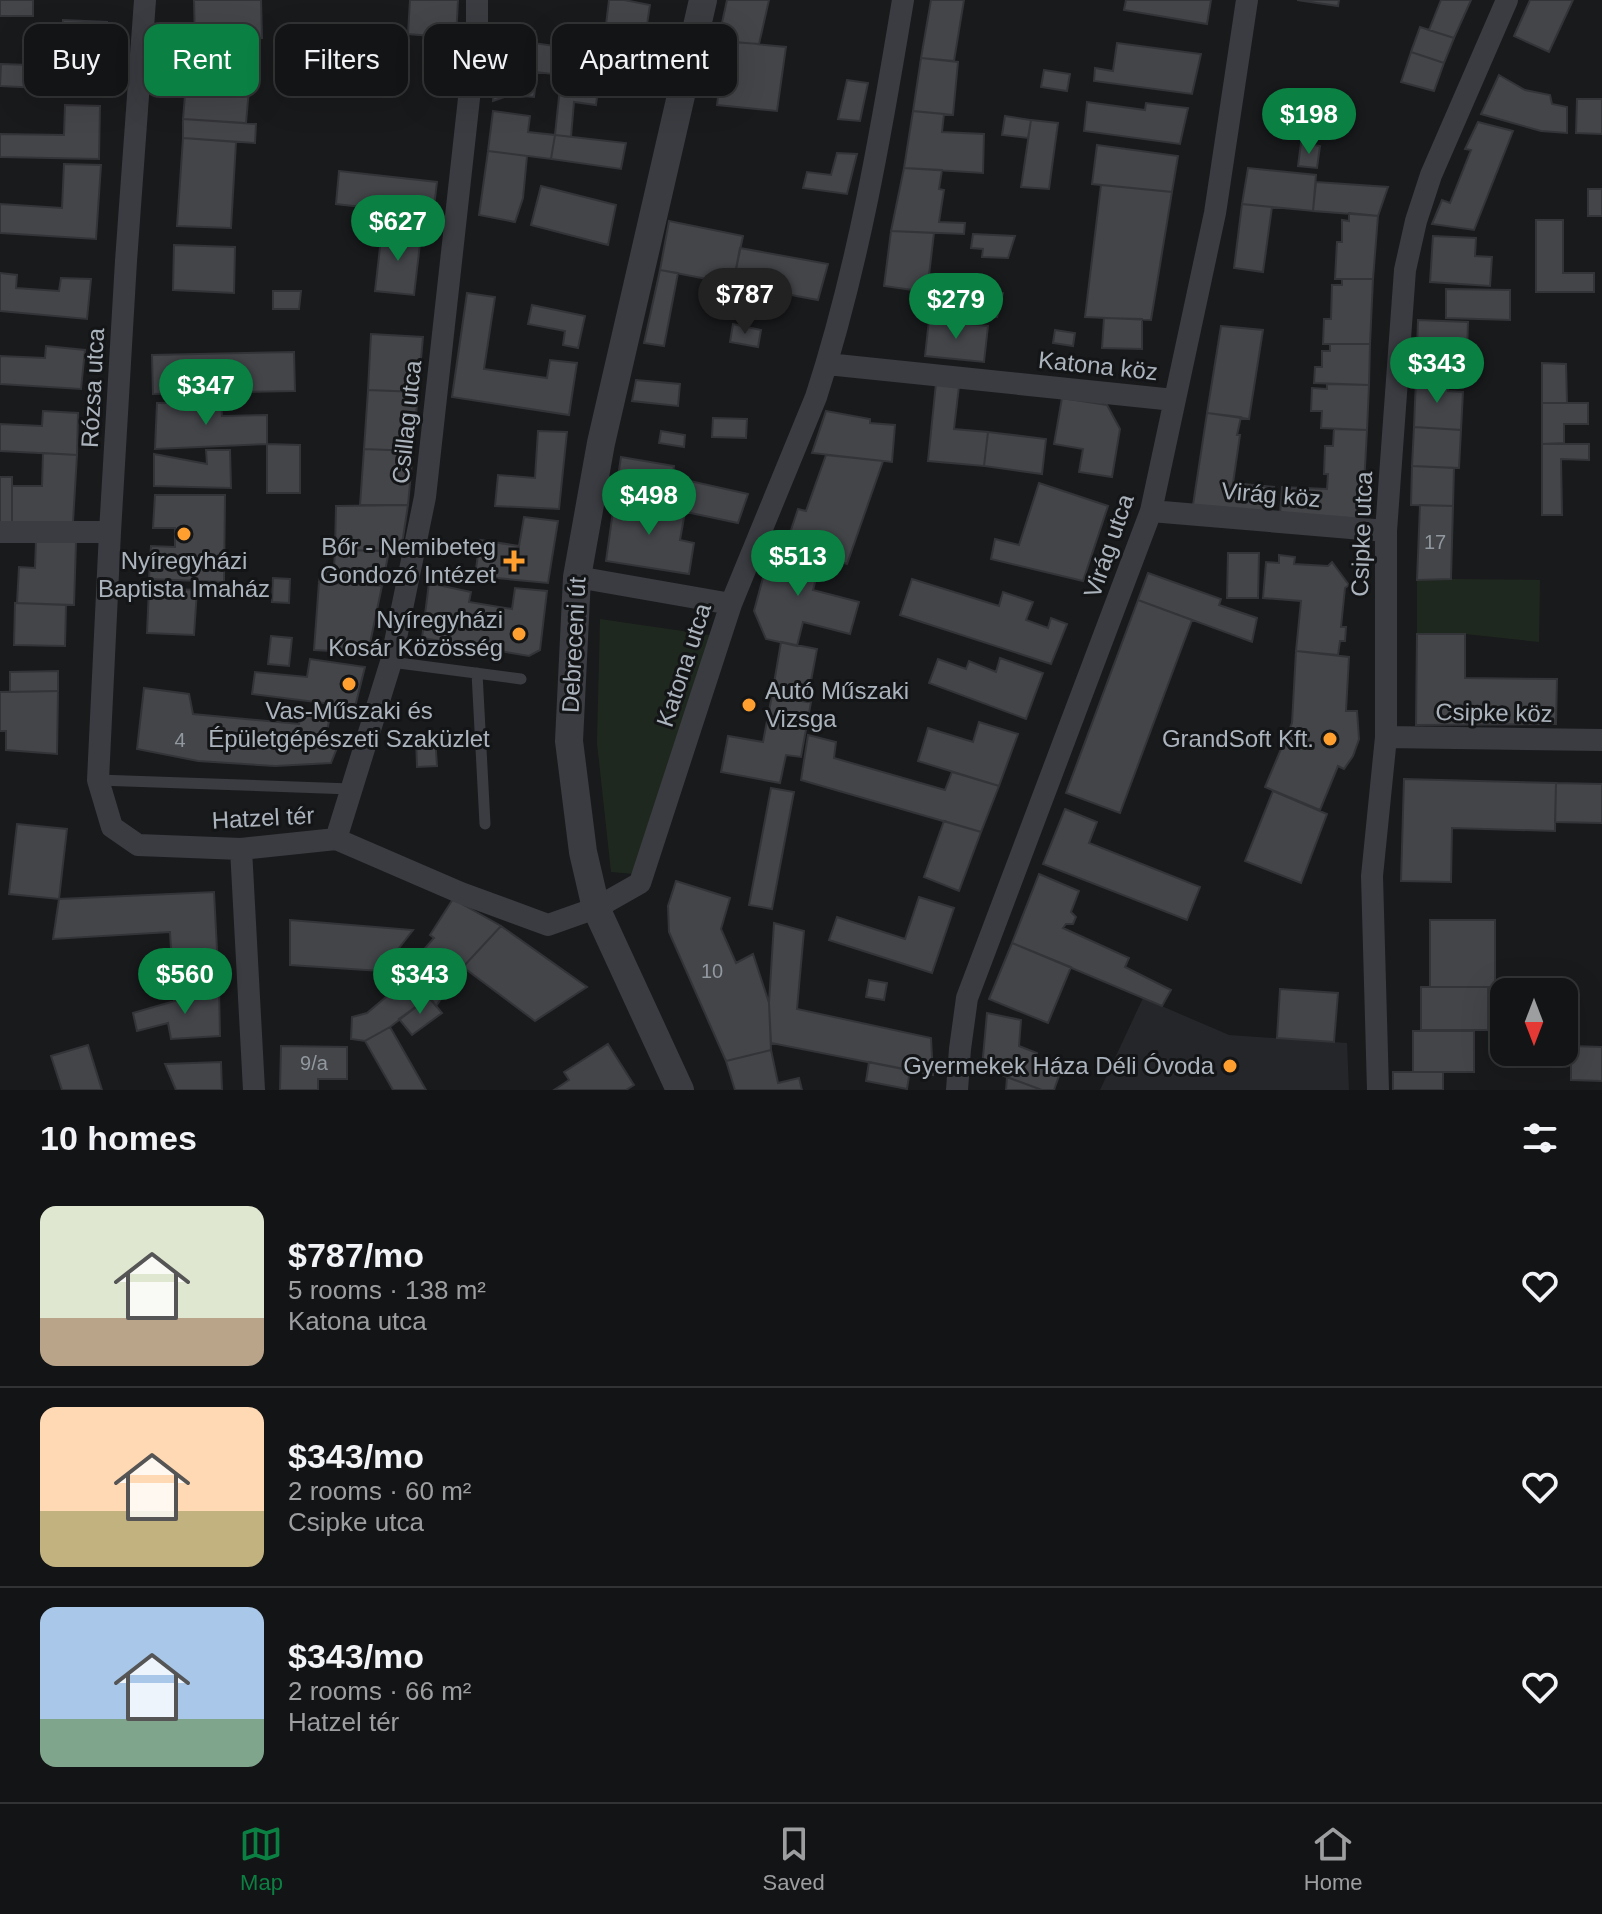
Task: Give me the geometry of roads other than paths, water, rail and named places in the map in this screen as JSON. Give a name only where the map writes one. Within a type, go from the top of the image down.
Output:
[{"type":"street","name":"Rózsa utca","points":[[98,780],[127,246],[145,0]]},
{"type":"street","name":"Csillag utca","points":[[336,839],[391,662],[425,497],[477,26],[477,0]]},
{"type":"street","name":"Debreceni út","points":[[680,1090],[596,908],[583,852],[569,741],[577,577],[601,443],[703,0]]},
{"type":"street","name":"Katona utca","points":[[596,908],[640,883],[731,604],[816,397],[853,269],[903,0]]},
{"type":"street","name":"Virág utca","points":[[957,1090],[967,998],[1151,511],[1215,213],[1247,0]]},
{"type":"street","name":"Csipke utca","points":[[1378,1090],[1372,876],[1386,737],[1386,531],[1405,270],[1431,175],[1507,0]]},
{"type":"street","name":"Katona köz","points":[[827,364],[1174,400]]},
{"type":"street","name":"Virág köz","points":[[1151,511],[1386,531]]},
{"type":"street","points":[[0,532],[110,532]]},
{"type":"street","points":[[577,577],[731,604]]},
{"type":"street","name":"Csipke köz","points":[[1386,737],[1602,740]]},
{"type":"street","name":"Hatzel tér","points":[[98,780],[112,827],[138,845],[241,849],[336,839],[461,893],[548,925],[596,908]]},
{"type":"street","points":[[241,849],[254,1090]]},
{"type":"lane","points":[[391,662],[521,679]]},
{"type":"lane","points":[[477,673],[485,824]]},
{"type":"lane","points":[[98,780],[351,789]]},
{"type":"place","name":"Nyíregyházi Baptista Imaház","points":[[184,534]]},
{"type":"place","name":"Bőr - Nemibeteg Gondozó Intézet","points":[[514,561]]},
{"type":"place","name":"Nyíregyházi Kosár Közösség","points":[[519,634]]},
{"type":"place","name":"Vas-Műszaki és Épületgépészeti Szaküzlet","points":[[349,684]]},
{"type":"place","name":"Autó Műszaki Vizsga","points":[[749,705]]},
{"type":"place","name":"GrandSoft Kft.","points":[[1330,739]]},
{"type":"place","name":"Gyermekek Háza Déli Óvoda","points":[[1230,1066]]}]
